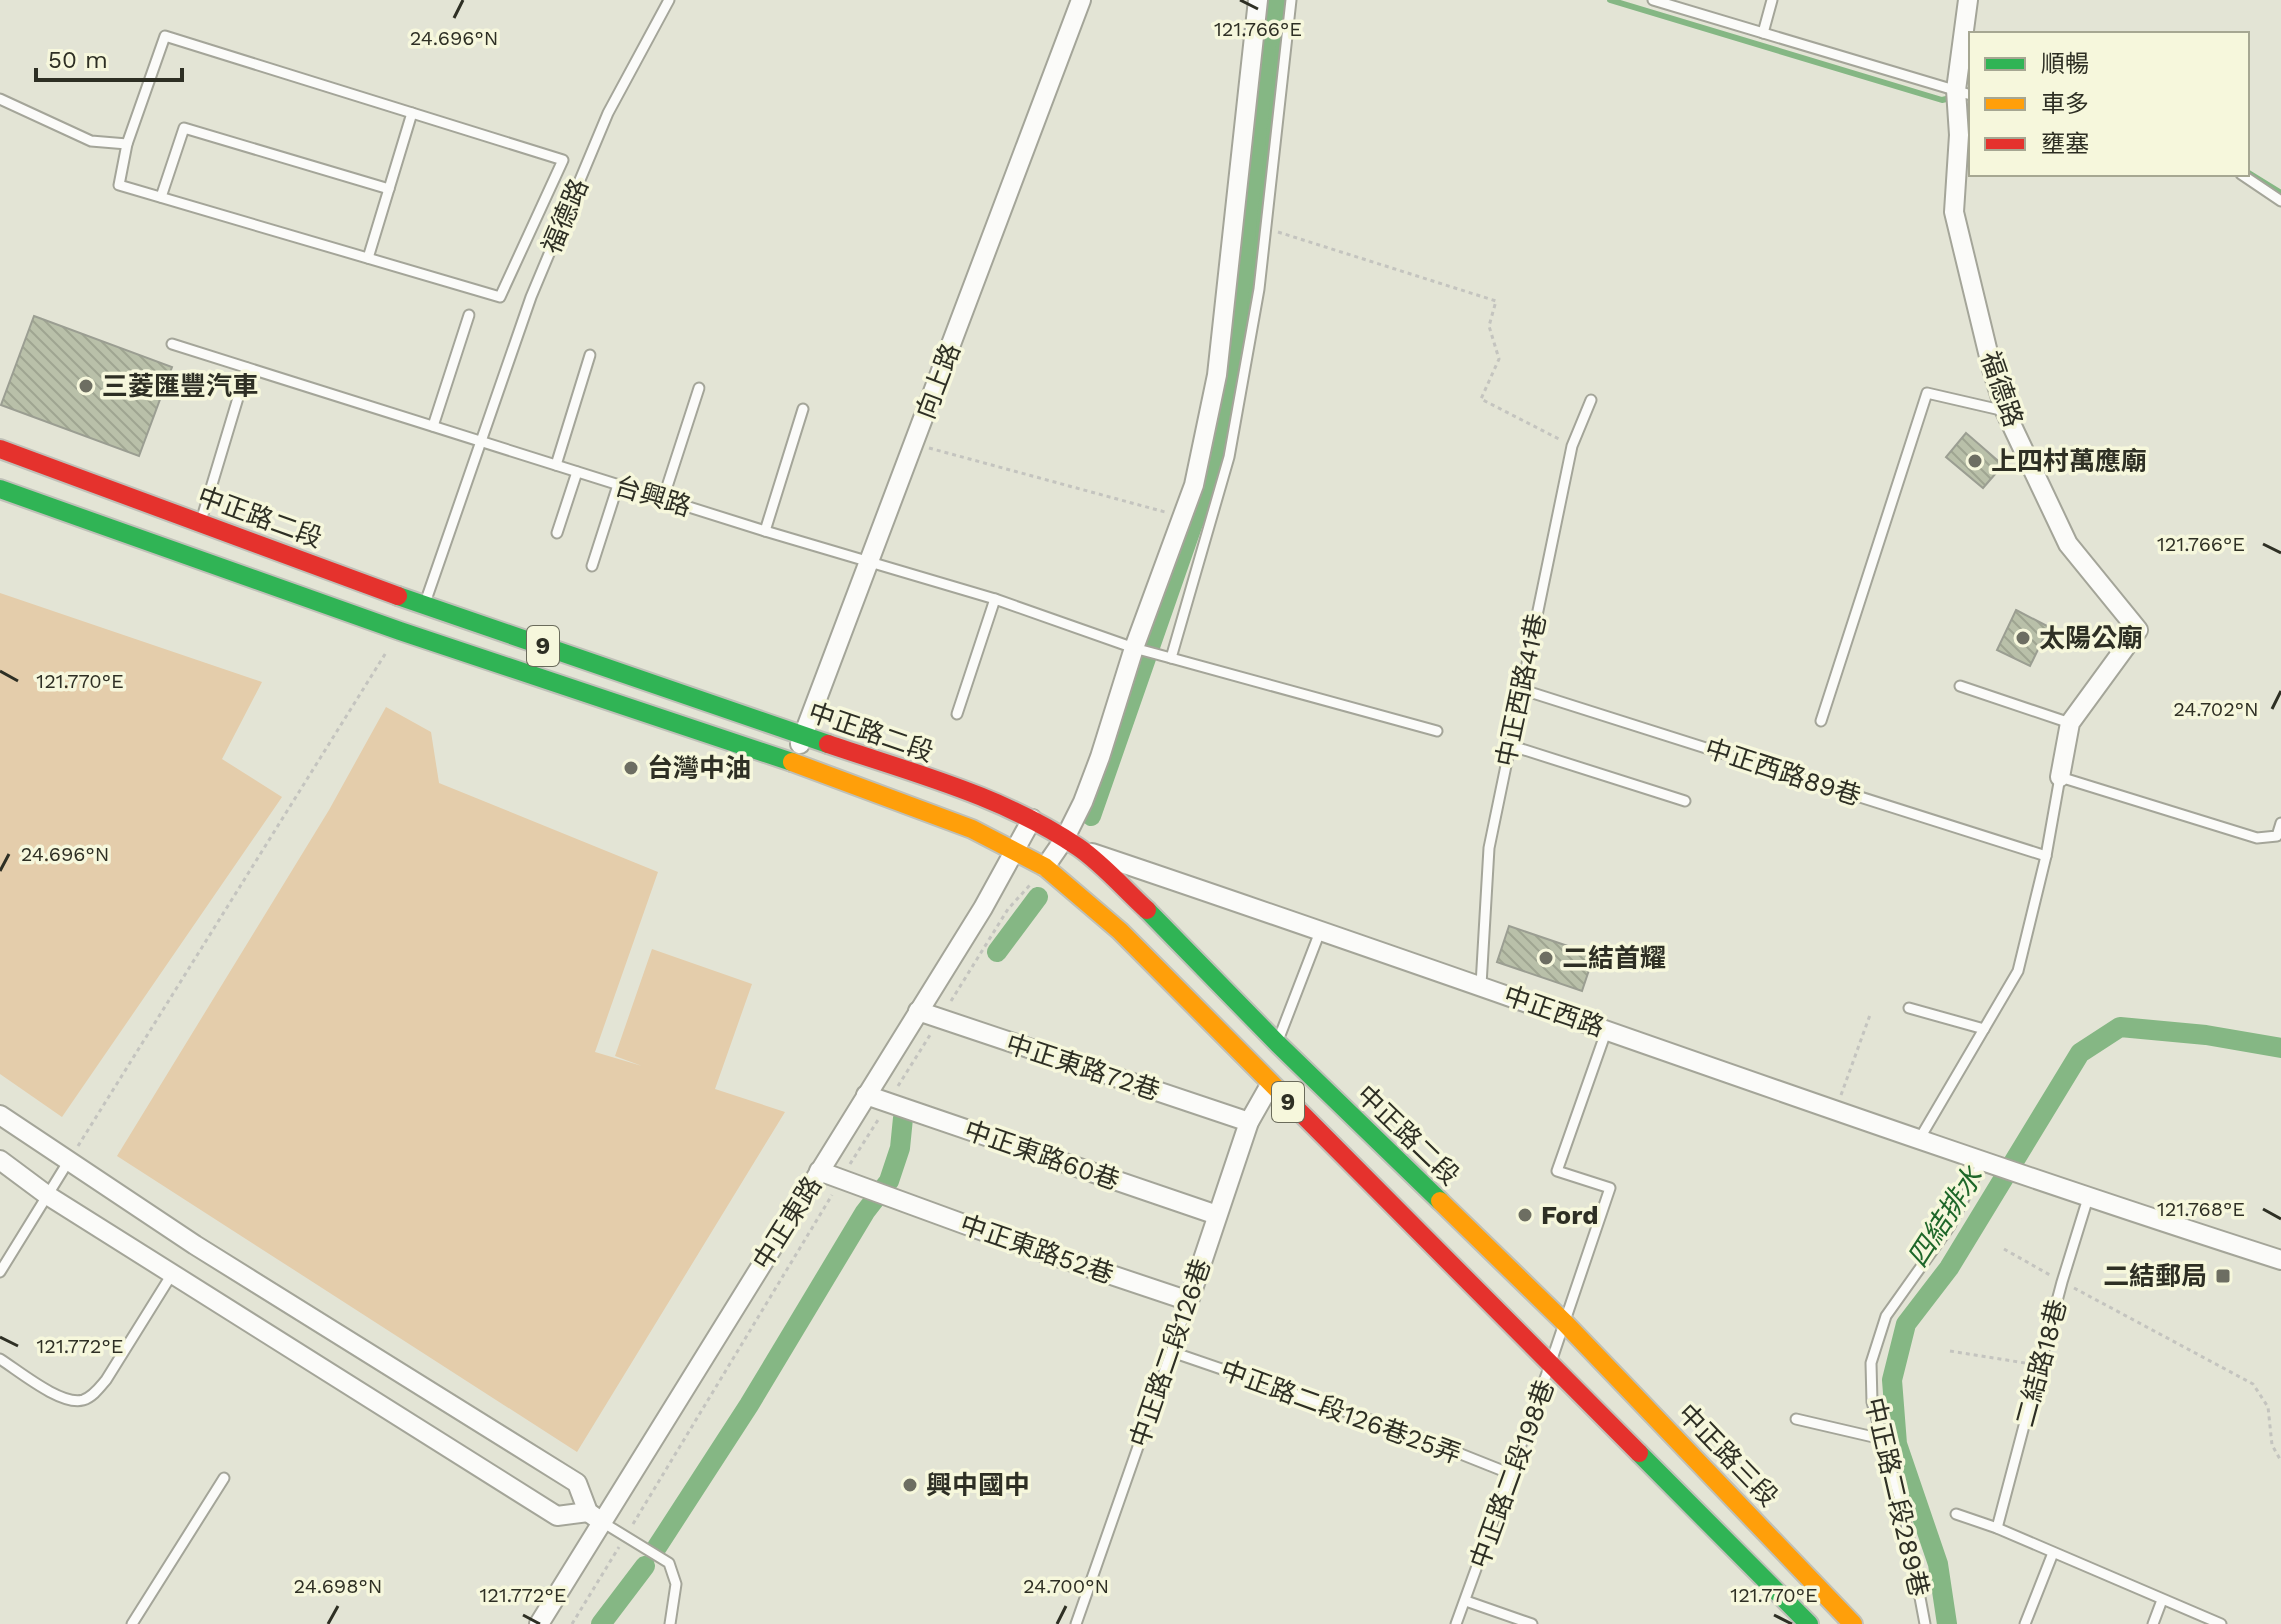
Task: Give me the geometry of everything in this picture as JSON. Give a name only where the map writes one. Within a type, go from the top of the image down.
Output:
[{"type":"main road","name":"中正路二段","points":[[0,449],[424,605],[991,800],[1032,819],[1081,849],[1147,910],[1278,1044],[1565,1323]]},
{"type":"main road","name":"中正路二段","points":[[0,489],[400,631],[793,762],[972,829],[1017,851],[1045,867],[1120,931],[1270,1085],[1551,1362]]},
{"type":"main road","name":"中正路三段","points":[[1565,1323],[1853,1624]]},
{"type":"main road","name":"9","points":[[1551,1362],[1809,1624]]},
{"type":"street","name":"向上路","points":[[793,762],[1081,0]]},
{"type":"street","points":[[1045,867],[1065,838],[1100,757],[1134,648],[1194,485],[1217,375],[1258,0]]},
{"type":"street","name":"福德路","points":[[1968,0],[1954,212],[1992,369],[2005,411],[2068,544],[2138,630],[2070,723],[2060,777]]},
{"type":"street","name":"中正東路","points":[[539,1624],[595,1517],[819,1171],[1017,851],[1032,819]]},
{"type":"street","name":"中正西路","points":[[1081,849],[1321,929],[2088,1198],[2281,1260]]},
{"type":"street","name":"中正東路72巷","points":[[918,1011],[1249,1122]]},
{"type":"street","name":"中正路二段126巷","points":[[1189,1301],[1249,1122],[1270,1085]]},
{"type":"street","name":"中正東路60巷","points":[[866,1095],[1217,1215]]},
{"type":"street","points":[[0,1115],[68,1162],[577,1483],[595,1517],[557,1516],[47,1195],[0,1160]]},
{"type":"street","name":"中正東路52巷","points":[[819,1171],[1189,1301]]},
{"type":"lane","name":"福德路","points":[[424,605],[531,297],[608,113],[669,0]]},
{"type":"lane","points":[[1171,658],[1229,457],[1259,289],[1291,0]]},
{"type":"lane","points":[[1653,0],[1964,93]]},
{"type":"lane","points":[[1763,33],[1772,0]]},
{"type":"lane","points":[[165,36],[412,113],[563,160],[500,297],[119,185],[127,144],[165,36]]},
{"type":"lane","points":[[0,99],[91,141],[127,144]]},
{"type":"lane","points":[[368,258],[412,113]]},
{"type":"lane","points":[[161,197],[184,128],[389,189]]},
{"type":"lane","points":[[2244,176],[2281,201]]},
{"type":"lane","points":[[433,426],[469,315]]},
{"type":"lane","name":"台興路","points":[[172,344],[765,531],[995,599],[1134,648],[1437,731]]},
{"type":"lane","points":[[556,465],[590,355]]},
{"type":"lane","points":[[200,522],[247,368]]},
{"type":"lane","points":[[663,499],[699,388]]},
{"type":"lane","points":[[1821,721],[1927,393],[2005,411]]},
{"type":"lane","name":"中正西路41巷","points":[[1481,985],[1489,848],[1572,446],[1591,400]]},
{"type":"lane","points":[[765,531],[803,409]]},
{"type":"lane","points":[[557,533],[577,472]]},
{"type":"lane","points":[[592,566],[618,485]]},
{"type":"lane","points":[[957,714],[995,599]]},
{"type":"lane","points":[[1960,686],[2070,723]]},
{"type":"lane","name":"中正西路89巷","points":[[1520,689],[2046,856]]},
{"type":"lane","points":[[1509,745],[1685,801]]},
{"type":"lane","points":[[1920,1138],[2018,971],[2046,856],[2060,777],[2257,838],[2279,837],[2281,823]]},
{"type":"lane","points":[[1278,1044],[1321,929]]},
{"type":"lane","points":[[1909,1008],[1984,1029]]},
{"type":"lane","name":"中正路二段198巷","points":[[1456,1624],[1565,1323],[1610,1188],[1557,1171],[1607,1029]]},
{"type":"lane","name":"中正路二段289巷","points":[[1925,1624],[1905,1518],[1872,1402],[1871,1363],[1886,1316],[1950,1226],[1983,1161]]},
{"type":"lane","points":[[0,1272],[68,1162]]},
{"type":"lane","name":"二結路18巷","points":[[1997,1528],[2062,1282],[2088,1198]]},
{"type":"lane","points":[[0,1359],[66,1402],[83,1400],[95,1393],[106,1380],[172,1274]]},
{"type":"lane","name":"中正路二段126巷","points":[[1076,1624],[1189,1301]]},
{"type":"lane","name":"中正路二段126巷25弄","points":[[1172,1352],[1408,1433],[1511,1474]]},
{"type":"lane","points":[[1796,1419],[1882,1439]]},
{"type":"lane","points":[[132,1624],[224,1478]]},
{"type":"lane","points":[[1956,1514],[1997,1528],[2221,1624]]},
{"type":"lane","points":[[595,1517],[669,1563],[676,1584],[670,1624]]},
{"type":"lane","points":[[2025,1624],[2053,1553]]},
{"type":"lane","points":[[2153,1624],[2162,1600]]},
{"type":"lane","points":[[1466,1601],[1532,1624]]},
{"type":"path","points":[[1267,229],[1496,301],[1489,326],[1499,359],[1481,399],[1572,446]]},
{"type":"path","points":[[914,444],[1182,517]]},
{"type":"path","points":[[68,1162],[400,631]]},
{"type":"path","name":"中正東路","points":[[572,1624],[1008,909],[1045,867]]},
{"type":"path","points":[[1836,1109],[1870,1015]]},
{"type":"path","points":[[2004,1249],[2253,1384],[2268,1407],[2272,1445],[2281,1461]]},
{"type":"path","points":[[1950,1351],[2040,1366]]},
{"type":"shaded area","points":[[0,593],[262,682],[222,759],[282,797],[62,1117],[0,1074]]},
{"type":"shaded area","points":[[386,707],[431,732],[439,783],[658,872],[595,1052],[642,1066],[615,1056],[652,949],[752,984],[715,1089],[785,1112],[577,1452],[117,1156],[329,810]]},
{"type":"building","name":"三菱匯豐汽車","points":[[34,316],[172,367],[139,456],[1,405]]},
{"type":"building","name":"上四村萬應廟","points":[[1966,433],[2003,465],[1983,488],[1946,457]]},
{"type":"building","name":"太陽公廟","points":[[2016,610],[2049,627],[2030,666],[1997,650]]},
{"type":"building","name":"二結首耀","points":[[1509,926],[1594,955],[1582,991],[1497,962]]},
{"type":"waterway","points":[[1091,816],[1205,489],[1226,410],[1271,0]]},
{"type":"waterway","points":[[1245,342],[1283,0]]},
{"type":"waterway","points":[[1610,0],[1942,100],[1955,97]]},
{"type":"waterway","points":[[2249,173],[2281,193]]},
{"type":"waterway","points":[[1152,642],[1157,643],[1198,526],[1204,521],[1228,444]]},
{"type":"waterway","points":[[997,952],[1038,897]]},
{"type":"waterway","name":"四結排水","points":[[1947,1624],[1938,1564],[1897,1444],[1892,1380],[1906,1324],[1949,1268],[2080,1053],[2120,1027],[2206,1035],[2281,1048]]},
{"type":"waterway","points":[[657,1547],[749,1405],[865,1212],[889,1181],[900,1148],[903,1118]]},
{"type":"waterway","points":[[601,1624],[645,1566]]},
{"type":"traffic: fast","points":[[0,489],[400,631],[792,762]]},
{"type":"traffic: fast","points":[[398,596],[828,744]]},
{"type":"traffic: fast","points":[[1147,910],[1278,1044],[1440,1201]]},
{"type":"traffic: fast","points":[[1639,1453],[1809,1624]]},
{"type":"traffic: slow","points":[[792,762],[972,829],[1045,867],[1120,931],[1293,1105]]},
{"type":"traffic: slow","points":[[1440,1201],[1565,1323],[1853,1624]]},
{"type":"traffic: jam","points":[[0,449],[398,596]]},
{"type":"traffic: jam","points":[[828,744],[957,787],[1019,813],[1078,847],[1147,910]]},
{"type":"traffic: jam","points":[[1293,1105],[1639,1453]]},
{"type":"place","name":"三菱匯豐汽車","points":[[86,386]]},
{"type":"place","name":"上四村萬應廟","points":[[1975,461]]},
{"type":"place","name":"太陽公廟","points":[[2023,638]]},
{"type":"place","name":"台灣中油","points":[[631,768]]},
{"type":"place","name":"二結首耀","points":[[1546,958]]},
{"type":"place","name":"Ford","points":[[1525,1215]]},
{"type":"place","name":"二結郵局","points":[[2223,1276]]},
{"type":"place","name":"興中國中","points":[[910,1485]]}]
